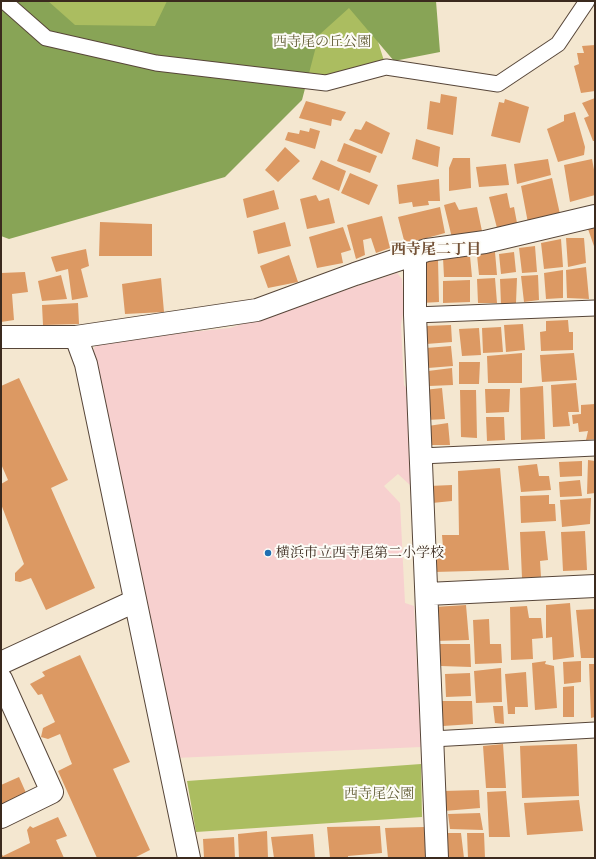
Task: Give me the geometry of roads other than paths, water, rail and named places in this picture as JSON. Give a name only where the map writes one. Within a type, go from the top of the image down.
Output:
[{"type":"street","points":[[1,337],[76,337],[257,310],[427,250],[485,242],[595,216]]},
{"type":"street","points":[[415,254],[415,315],[437,858]]},
{"type":"street","points":[[76,337],[86,364],[189,858]]},
{"type":"street","points":[[427,594],[595,586]]},
{"type":"street","points":[[1,663],[135,601]]},
{"type":"street","points":[[1,679],[52,792],[1,818]]},
{"type":"lane","points":[[4,1],[46,38],[156,63],[326,83],[386,67],[498,84],[558,44],[586,1]]},
{"type":"lane","points":[[415,315],[595,308]]},
{"type":"lane","points":[[421,456],[595,448]]},
{"type":"lane","points":[[432,738],[595,730]]},
{"type":"place","name":"横浜市立西寺尾第二小学校","points":[[268,553]]},
{"type":"district","name":"西寺尾二丁目","points":[[436,250]]},
{"type":"park label","name":"西寺尾の丘公園","points":[[322,42]]},
{"type":"park label","name":"西寺尾公園","points":[[379,794]]}]
